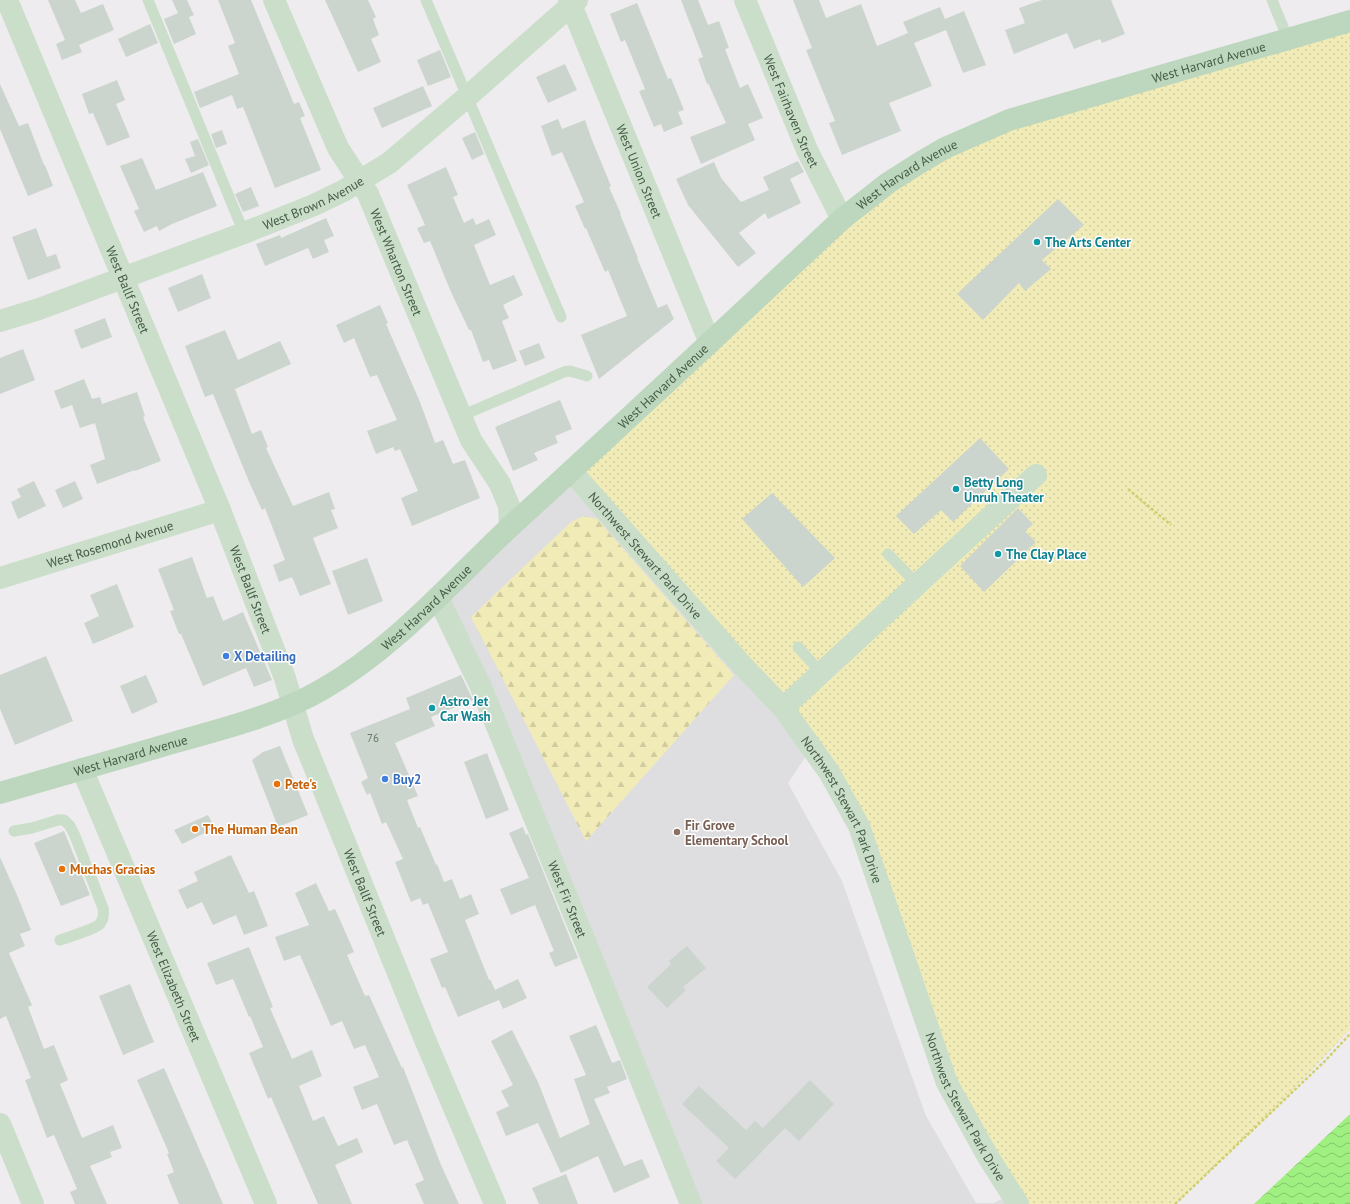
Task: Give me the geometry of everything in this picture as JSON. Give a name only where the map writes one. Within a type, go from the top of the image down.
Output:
[{"type":"main road","name":"West Harvard Avenue","points":[[0,793],[214,731],[292,704],[322,690],[368,659],[392,640],[438,598],[510,527],[572,472],[842,219],[888,183],[945,148],[1002,123],[1350,21]]},
{"type":"street","name":"West Ballf Street","points":[[7,0],[220,510],[285,678],[303,739],[426,1042],[495,1204]]},
{"type":"street","name":"West Wharton Street","points":[[274,0],[338,148],[368,194],[472,440],[500,484],[509,506],[510,527]]},
{"type":"street","name":"West Fairhaven Street","points":[[745,0],[807,150],[842,219]]},
{"type":"street","name":"West Brown Avenue","points":[[0,321],[39,310],[244,233],[314,205],[343,191],[389,163],[467,97],[573,2]]},
{"type":"street","name":"West Union Street","points":[[573,2],[710,343]]},
{"type":"street","name":"Northwest Stewart Park Drive","points":[[572,472],[746,670],[783,708],[829,772],[859,826],[946,1083],[987,1155],[1018,1204]]},
{"type":"street","points":[[783,708],[1036,475]]},
{"type":"street","name":"West Rosemond Avenue","points":[[0,578],[220,510]]},
{"type":"street","name":"West Fir Street","points":[[438,598],[480,685],[591,956],[690,1204]]},
{"type":"street","name":"West Elizabeth Street","points":[[82,769],[266,1204]]},
{"type":"street","points":[[0,1124],[33,1204]]},
{"type":"lane","points":[[148,0],[244,233]]},
{"type":"lane","points":[[426,0],[561,317]]},
{"type":"lane","points":[[1272,0],[1288,39]]},
{"type":"lane","points":[[461,416],[564,372],[570,371],[587,376]]},
{"type":"lane","points":[[888,554],[917,584]]},
{"type":"lane","points":[[798,647],[821,673]]},
{"type":"lane","points":[[14,831],[32,828],[58,820],[64,820],[70,826],[75,836],[103,908],[104,917],[100,924],[60,940]]},
{"type":"path","points":[[1128,489],[1171,525]]},
{"type":"path","points":[[1175,1204],[1325,1061],[1350,1034]]},
{"type":"shaded area","name":"Fir Grove Elementary School","points":[[572,472],[812,747],[788,783],[842,881],[926,1116],[976,1203],[994,1203],[1011,1194],[1018,1204],[690,1204],[438,598]]},
{"type":"green space","points":[[1350,21],[1350,1029],[1276,1109],[1175,1204],[1023,1204],[947,1083],[841,795],[572,472],[777,280],[945,148]]},
{"type":"green space","points":[[584,516],[597,519],[734,675],[586,841],[471,617],[571,522]]},
{"type":"water","points":[[1350,1114],[1350,1204],[1254,1204]]},
{"type":"building","points":[[48,0],[75,0],[81,13],[103,4],[114,30],[79,45],[82,52],[62,60],[56,44],[65,40]]},
{"type":"building","points":[[172,0],[187,0],[194,15],[189,17],[196,34],[174,44],[164,19],[178,13]]},
{"type":"building","points":[[218,0],[251,0],[294,104],[299,102],[305,116],[300,118],[321,170],[275,188],[243,107],[237,109],[232,95],[200,108],[194,92],[239,74],[228,46],[235,43]]},
{"type":"building","points":[[325,0],[368,0],[376,17],[373,19],[379,35],[371,39],[381,62],[358,72]]},
{"type":"building","points":[[681,0],[698,0],[708,25],[719,21],[729,48],[725,49],[740,88],[748,84],[763,118],[748,124],[755,140],[701,164],[690,137],[726,123],[708,83],[707,84],[698,59],[703,57]]},
{"type":"building","points":[[793,0],[819,0],[826,18],[861,4],[877,46],[908,33],[903,22],[940,7],[945,19],[964,11],[986,65],[963,73],[946,30],[914,43],[932,86],[889,103],[901,131],[842,155],[829,123],[835,121],[806,50],[812,48]]},
{"type":"building","points":[[1042,0],[1111,0],[1125,34],[1102,43],[1100,39],[1074,49],[1067,33],[1014,54],[1005,30],[1025,23],[1019,8]]},
{"type":"building","points":[[637,3],[668,79],[671,78],[684,110],[678,112],[683,124],[664,132],[661,124],[654,127],[639,91],[645,89],[625,40],[621,42],[610,14]]},
{"type":"building","points":[[150,24],[158,43],[126,57],[118,39]]},
{"type":"building","points":[[440,50],[451,77],[428,86],[417,60]]},
{"type":"building","points":[[565,64],[577,90],[548,103],[536,77]]},
{"type":"building","points":[[117,80],[125,100],[116,104],[130,137],[107,146],[93,113],[89,114],[82,94]]},
{"type":"building","points":[[0,84],[19,126],[28,123],[53,186],[28,196],[0,129]]},
{"type":"building","points":[[423,86],[432,106],[382,128],[373,108]]},
{"type":"building","points":[[558,119],[562,129],[585,120],[611,186],[609,187],[658,308],[667,304],[674,319],[599,379],[581,335],[627,316],[608,270],[605,272],[575,206],[584,202],[562,152],[552,156],[541,126]]},
{"type":"building","points":[[222,130],[227,144],[216,148],[211,134]]},
{"type":"building","points":[[475,132],[484,154],[472,160],[462,138]]},
{"type":"building","points":[[198,139],[209,165],[191,173],[185,159],[195,156],[190,142]]},
{"type":"building","points":[[142,158],[156,190],[203,172],[217,206],[172,224],[159,231],[157,226],[144,232],[134,211],[139,209],[120,166]]},
{"type":"building","points":[[798,161],[804,172],[790,179],[801,203],[768,219],[765,213],[739,233],[756,253],[738,267],[688,205],[676,179],[714,162],[721,178],[741,202],[769,190],[763,177]]},
{"type":"building","points":[[446,167],[458,195],[453,197],[464,223],[473,218],[476,225],[489,219],[496,235],[474,245],[490,285],[514,275],[523,295],[503,305],[509,318],[502,321],[517,361],[493,370],[489,360],[483,362],[471,330],[469,330],[451,292],[430,241],[424,243],[417,228],[425,225],[407,185]]},
{"type":"building","points":[[251,187],[259,206],[243,212],[235,194]]},
{"type":"building","name":"The Arts Center","points":[[1058,199],[1084,225],[1042,260],[1051,269],[1025,291],[1019,283],[983,320],[957,294]]},
{"type":"building","points":[[326,218],[334,236],[324,240],[329,252],[313,259],[308,248],[265,266],[256,244],[280,235],[281,238]]},
{"type":"building","points":[[36,228],[47,257],[56,254],[61,268],[28,280],[12,237]]},
{"type":"building","points":[[202,274],[211,298],[178,312],[168,288]]},
{"type":"building","points":[[380,305],[388,323],[386,324],[420,402],[435,443],[443,440],[453,464],[465,460],[480,498],[412,526],[401,498],[418,491],[400,449],[395,451],[393,447],[376,454],[367,431],[397,420],[377,375],[370,377],[354,338],[344,343],[336,325]]},
{"type":"building","points":[[105,318],[112,337],[81,349],[74,330]]},
{"type":"building","points":[[225,330],[238,360],[280,341],[291,364],[235,389],[252,434],[261,430],[268,447],[266,448],[293,506],[329,492],[335,509],[331,510],[338,528],[313,538],[331,584],[300,596],[292,577],[279,582],[273,565],[285,560],[265,508],[262,510],[250,484],[213,394],[205,397],[185,346]]},
{"type":"building","points":[[539,343],[545,358],[525,366],[519,351]]},
{"type":"building","points":[[23,349],[35,380],[0,394],[0,358]]},
{"type":"building","points":[[84,379],[92,399],[100,397],[102,404],[137,392],[145,416],[143,417],[161,461],[97,484],[90,465],[105,459],[95,423],[80,428],[72,405],[61,409],[54,391]]},
{"type":"building","points":[[560,400],[572,429],[555,436],[558,443],[534,453],[538,460],[513,471],[495,427]]},
{"type":"building","name":"Betty Long Unruh Theater","points":[[980,438],[1009,469],[953,522],[941,510],[914,534],[896,516]]},
{"type":"building","points":[[34,481],[46,506],[18,519],[11,502],[21,497],[17,489]]},
{"type":"building","points":[[75,481],[83,499],[63,508],[55,490]]},
{"type":"building","points":[[772,493],[835,558],[803,587],[742,519]]},
{"type":"building","name":"The Clay Place","points":[[1018,508],[1033,524],[1025,531],[1036,542],[984,592],[960,566]]},
{"type":"building","points":[[192,557],[207,598],[213,596],[223,621],[243,612],[272,680],[254,687],[246,668],[203,686],[170,611],[174,610],[158,569]]},
{"type":"building","points":[[367,558],[383,601],[348,615],[332,571]]},
{"type":"building","points":[[117,584],[134,627],[93,644],[84,623],[99,616],[90,595]]},
{"type":"building","points":[[46,656],[73,721],[15,745],[0,709],[0,675]]},
{"type":"building","points":[[146,675],[158,702],[132,714],[120,686]]},
{"type":"building","points":[[461,675],[473,700],[431,717],[435,726],[395,743],[418,796],[407,800],[418,828],[420,827],[444,882],[452,879],[460,899],[471,894],[479,914],[465,920],[489,980],[490,979],[495,990],[518,979],[527,998],[503,1009],[499,1000],[458,1017],[445,987],[442,988],[430,959],[448,952],[428,903],[423,905],[420,898],[411,902],[395,862],[403,859],[386,822],[382,824],[370,793],[367,795],[361,782],[368,778],[350,733],[410,709],[406,698]]},
{"type":"building","points":[[280,746],[308,815],[278,827],[252,760],[263,752]]},
{"type":"building","points":[[487,753],[509,810],[486,819],[464,762]]},
{"type":"building","name":"The Human Bean","points":[[208,815],[215,828],[182,844],[174,830]]},
{"type":"building","points":[[523,827],[526,835],[528,834],[578,958],[555,967],[549,953],[554,951],[535,905],[511,915],[500,889],[529,878],[509,833]]},
{"type":"building","name":"Muchas Gracias","points":[[64,831],[90,895],[61,906],[34,843]]},
{"type":"building","points":[[231,855],[249,893],[254,891],[268,926],[244,935],[236,915],[213,925],[202,902],[187,909],[178,890],[198,881],[194,872]]},
{"type":"building","points":[[0,857],[31,930],[20,934],[25,946],[9,953],[32,1005],[28,1007],[44,1049],[54,1045],[68,1080],[60,1084],[82,1138],[113,1125],[122,1148],[110,1152],[112,1157],[90,1166],[107,1204],[75,1204],[70,1192],[77,1189],[54,1135],[47,1138],[25,1080],[31,1078],[6,1016],[0,1019]]},
{"type":"building","points":[[316,883],[329,911],[335,909],[348,938],[354,952],[347,955],[365,996],[369,995],[402,1068],[403,1067],[441,1165],[459,1204],[424,1204],[415,1184],[424,1180],[407,1140],[394,1145],[377,1104],[362,1110],[353,1087],[379,1077],[365,1045],[354,1049],[342,1021],[331,1026],[300,955],[284,961],[275,937],[309,925],[295,893]]},
{"type":"building","points":[[687,946],[706,968],[683,987],[686,990],[667,1008],[647,987],[671,964],[669,961]]},
{"type":"building","points":[[249,947],[273,1007],[270,1008],[292,1059],[312,1050],[322,1076],[299,1086],[313,1121],[324,1116],[338,1146],[357,1138],[363,1152],[335,1165],[352,1204],[318,1204],[271,1097],[268,1099],[249,1053],[263,1047],[233,979],[216,985],[207,963]]},
{"type":"building","points":[[130,984],[154,1042],[123,1055],[99,996]]},
{"type":"building","points":[[596,1025],[612,1063],[620,1060],[627,1079],[607,1087],[610,1093],[594,1099],[624,1166],[642,1159],[650,1177],[614,1193],[598,1156],[561,1173],[538,1123],[506,1136],[496,1112],[509,1106],[501,1091],[513,1085],[491,1041],[512,1030],[538,1082],[560,1138],[590,1124],[574,1079],[586,1075],[569,1036]]},
{"type":"building","points":[[164,1068],[223,1204],[179,1204],[167,1175],[174,1172],[167,1154],[169,1153],[137,1080]]},
{"type":"building","points":[[810,1080],[834,1104],[799,1141],[785,1128],[735,1179],[716,1161],[729,1148],[682,1104],[699,1086],[746,1130],[755,1121],[763,1128]]},
{"type":"building","points":[[566,1174],[578,1204],[539,1204],[532,1188]]},
{"type":"place","name":"The Arts Center","points":[[1037,242]]},
{"type":"place","name":"Betty Long Unruh Theater","points":[[956,489]]},
{"type":"place","name":"The Clay Place","points":[[998,554]]},
{"type":"place","name":"X Detailing","points":[[226,656]]},
{"type":"place","name":"Astro Jet Car Wash","points":[[432,708]]},
{"type":"place","name":"Buy2","points":[[385,779]]},
{"type":"place","name":"Pete's","points":[[277,784]]},
{"type":"place","name":"The Human Bean","points":[[195,829]]},
{"type":"place","name":"Fir Grove Elementary School","points":[[677,832]]},
{"type":"place","name":"Muchas Gracias","points":[[62,869]]}]
